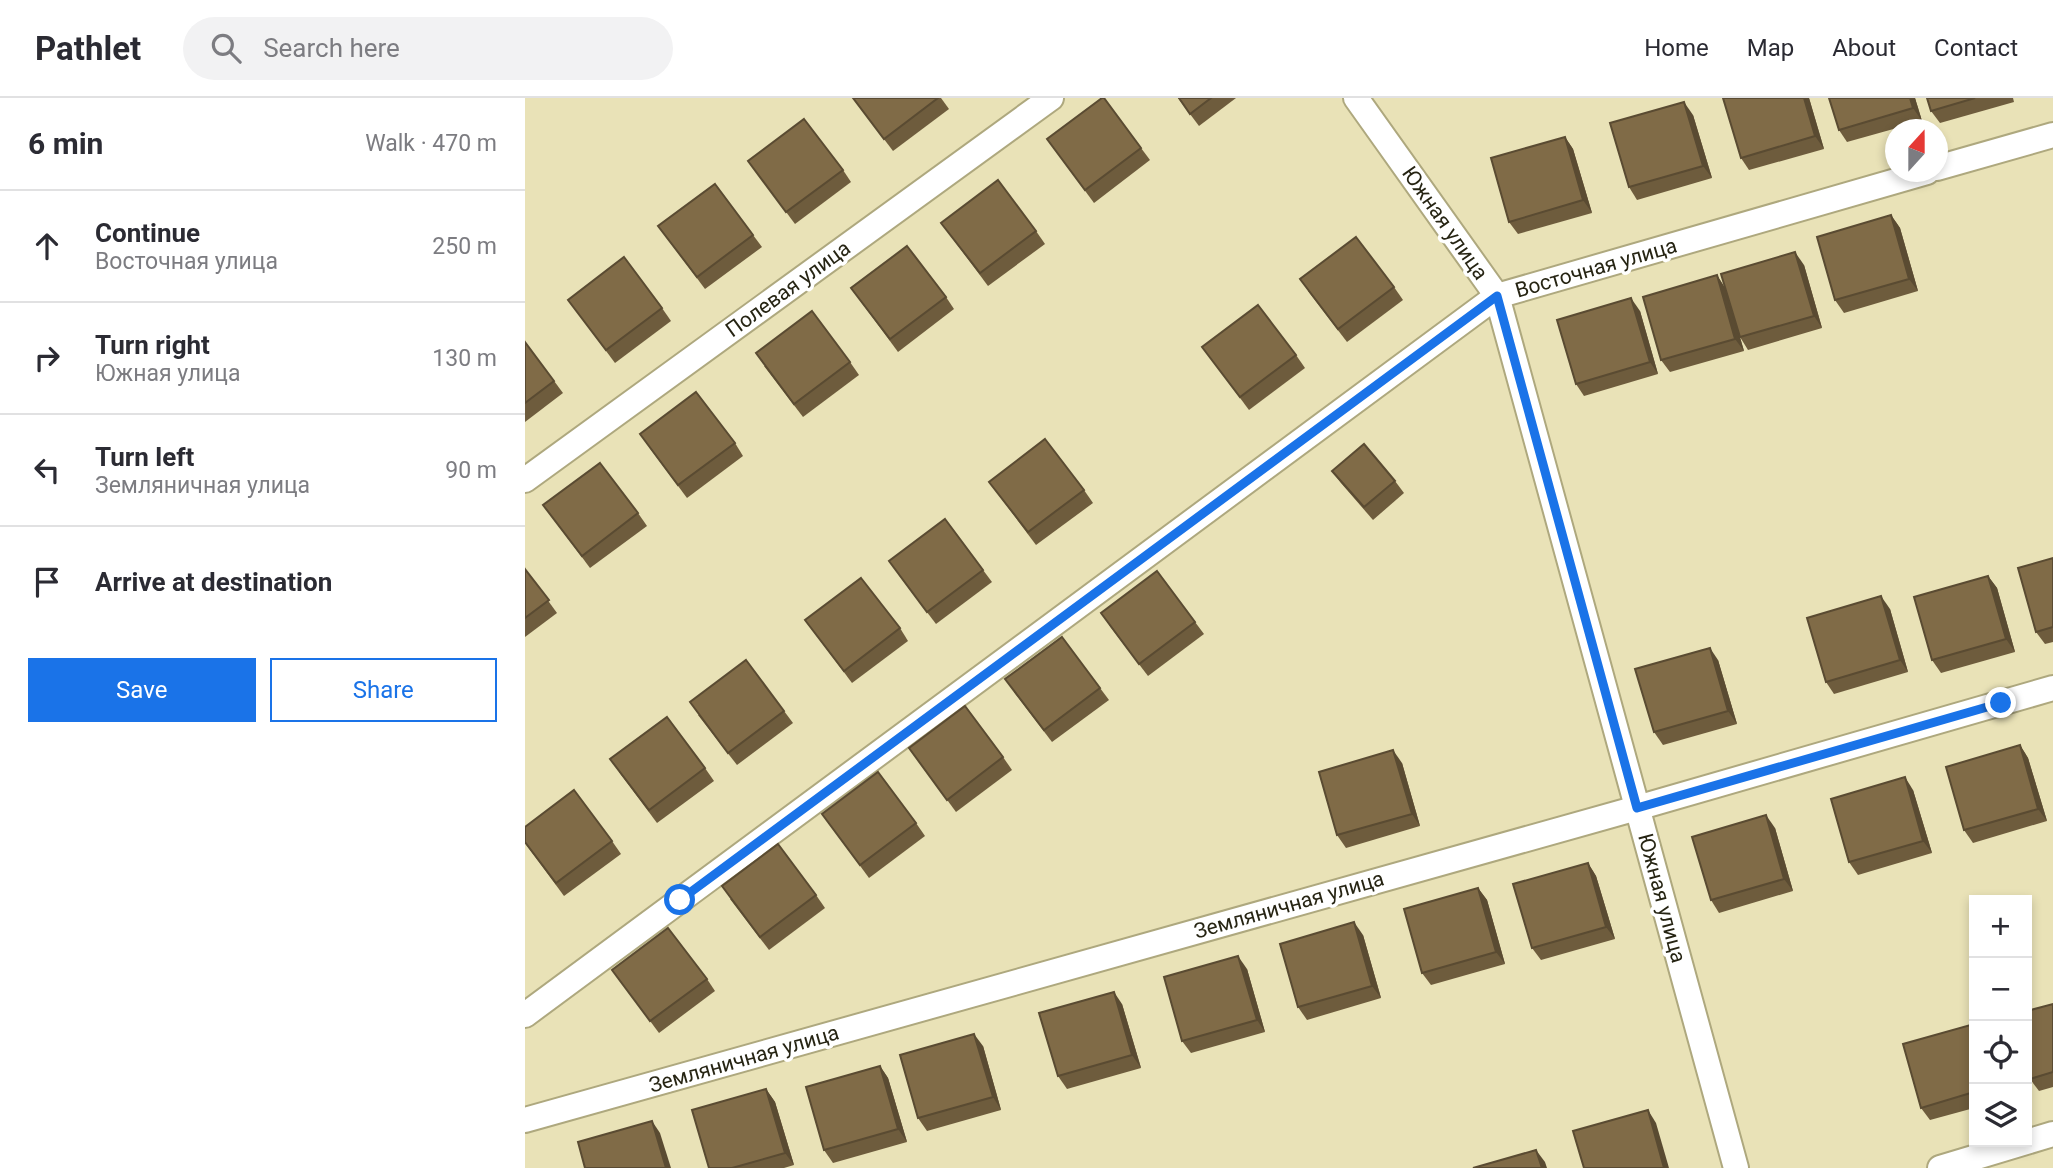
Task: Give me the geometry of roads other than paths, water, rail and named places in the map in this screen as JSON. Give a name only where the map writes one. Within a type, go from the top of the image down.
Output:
[{"type":"street","name":"Полевая улица","points":[[525,480],[1051,98]]},
{"type":"street","name":"Южная улица","points":[[1356,98],[1497,296],[1736,1168]]},
{"type":"street","points":[[1948,166],[2053,135]]},
{"type":"street","name":"Восточная улица","points":[[525,1015],[1497,296],[1892,182]]},
{"type":"street","name":"Земляничная улица","points":[[525,1120],[1637,808],[2053,688]]},
{"type":"street","points":[[1940,1168],[2053,1135]]}]
